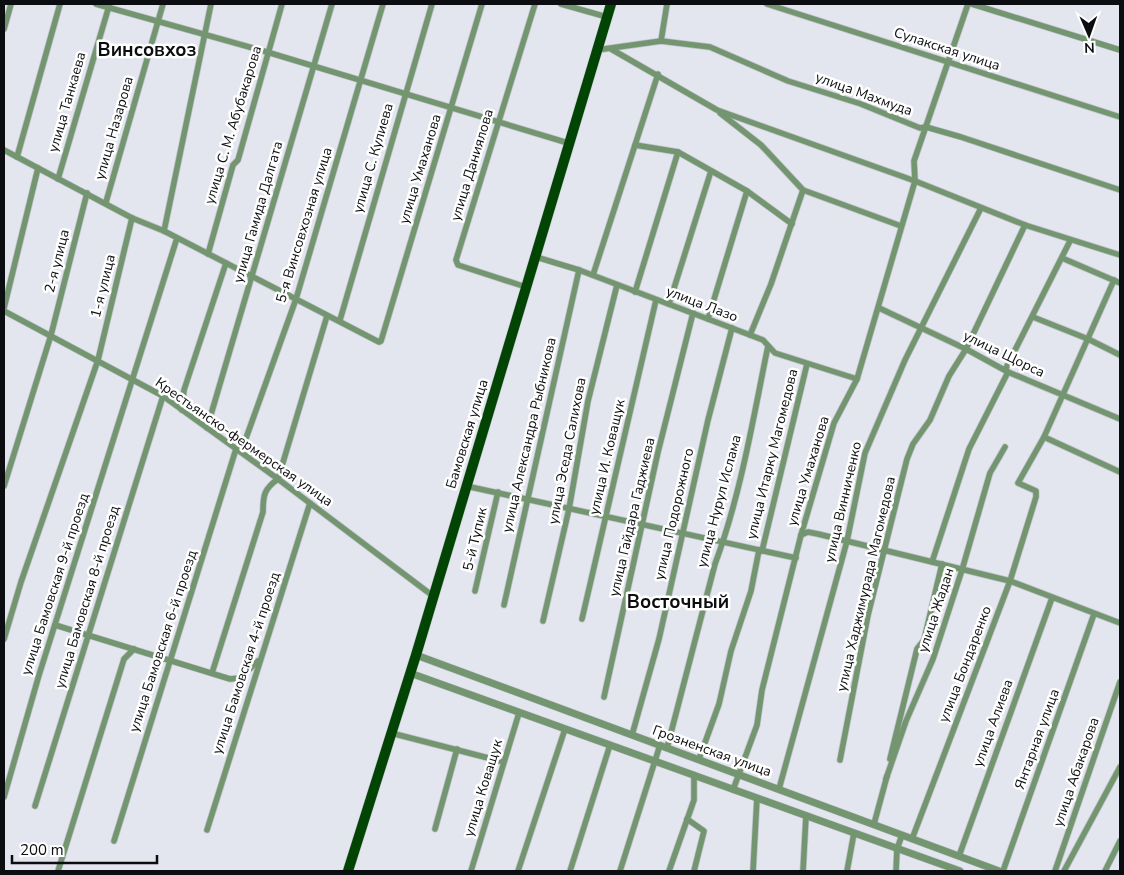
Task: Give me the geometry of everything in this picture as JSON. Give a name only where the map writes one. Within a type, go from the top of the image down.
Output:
[{"type":"highway","name":"Бамовская улица","points":[[348,871],[416,655],[611,4]]},
{"type":"street","points":[[4,29],[11,4]]},
{"type":"street","points":[[17,157],[60,4]]},
{"type":"street","points":[[96,4],[109,5],[568,143]]},
{"type":"street","name":"улица Назарова","points":[[106,202],[163,4]]},
{"type":"street","points":[[164,231],[211,4]]},
{"type":"street","name":"улица С. М. Абубакарова","points":[[208,254],[234,165],[238,160],[282,4]]},
{"type":"street","name":"улица Гамида Далгата","points":[[207,428],[332,4]]},
{"type":"street","name":"5-я Винсовхозная улица","points":[[238,450],[296,299],[383,4]]},
{"type":"street","name":"улица С. Кулиева","points":[[340,320],[404,93],[432,4]]},
{"type":"street","name":"улица Умаханова","points":[[340,320],[381,341],[482,4]]},
{"type":"street","name":"улица Даниялова","points":[[526,287],[458,266],[456,260],[534,4]]},
{"type":"street","points":[[561,4],[607,17]]},
{"type":"street","points":[[661,41],[666,4]]},
{"type":"street","name":"Сулакская улица","points":[[767,4],[1120,118]]},
{"type":"street","name":"улица Умаханова","points":[[733,790],[757,725],[762,690],[801,535],[834,423],[857,379],[915,181],[914,161],[968,4]]},
{"type":"street","points":[[972,4],[1120,50]]},
{"type":"street","name":"улица Танкаева","points":[[58,178],[109,5]]},
{"type":"street","name":"улица Махмуда","points":[[597,50],[661,41],[710,47],[788,81],[860,104],[920,128],[926,127],[1120,190]]},
{"type":"street","points":[[611,49],[658,74],[717,110],[761,146],[803,190],[901,226]]},
{"type":"street","points":[[593,276],[658,74]]},
{"type":"street","points":[[717,110],[915,181],[1025,225],[1070,241],[1120,255]]},
{"type":"street","points":[[635,145],[678,152],[747,191],[792,224]]},
{"type":"street","points":[[4,150],[106,202],[132,218],[164,231],[327,316],[340,320]]},
{"type":"street","points":[[635,292],[678,152]]},
{"type":"street","points":[[4,309],[38,168]]},
{"type":"street","points":[[669,304],[711,171]]},
{"type":"street","points":[[750,335],[803,190]]},
{"type":"street","points":[[708,319],[747,191]]},
{"type":"street","name":"2-я улица","points":[[4,486],[51,335],[87,193]]},
{"type":"street","name":"улица Винниченко","points":[[779,789],[847,541],[865,453],[921,328],[981,208]]},
{"type":"street","name":"1-я улица","points":[[4,639],[21,582],[98,360],[132,218]]},
{"type":"street","name":"улица Хаджимурада Магомедова","points":[[840,760],[868,615],[907,460],[913,444],[930,420],[949,376],[966,349],[1025,225]]},
{"type":"street","name":"улица Бамовская 9-й проезд","points":[[4,797],[55,625],[177,238]]},
{"type":"street","points":[[932,562],[969,448],[1070,241]]},
{"type":"street","name":"улица Лазо","points":[[536,257],[579,270],[763,340],[775,353],[857,379]]},
{"type":"street","points":[[1062,258],[1117,282],[1076,361],[1063,396],[1044,437],[1120,472]]},
{"type":"street","points":[[182,410],[184,390],[226,263]]},
{"type":"street","name":"улица Александра Рыбникова","points":[[504,605],[579,270]]},
{"type":"street","name":"улица Эседа Салихова","points":[[543,621],[569,509],[588,401],[617,285]]},
{"type":"street","name":"улица И. Коващук","points":[[582,619],[656,300]]},
{"type":"street","name":"улица Щорса","points":[[879,308],[966,349],[1007,371],[1120,419]]},
{"type":"street","name":"Крестьянско-фермерская улица","points":[[4,309],[163,396],[278,479],[433,596]]},
{"type":"street","name":"улица Гайдара Гаджиева","points":[[604,697],[658,452],[693,314]]},
{"type":"street","points":[[212,673],[262,512],[267,486],[278,479],[327,316]]},
{"type":"street","points":[[1033,317],[1088,339],[1120,355]]},
{"type":"street","name":"улица Подорожного","points":[[632,734],[659,639],[708,420],[732,328]]},
{"type":"street","name":"улица Нурул Ислама","points":[[654,761],[663,746],[724,542],[748,445],[768,346]]},
{"type":"street","name":"улица Итарку Магомедова","points":[[699,759],[719,704],[731,651],[750,591],[807,364]]},
{"type":"street","name":"улица Бамовская 8-й проезд","points":[[35,806],[163,396]]},
{"type":"street","name":"улица Бондаренко","points":[[912,838],[1010,581],[1036,497],[1036,491],[1018,483],[1044,437]]},
{"type":"street","name":"улица Жадан","points":[[886,779],[906,721],[933,659],[962,570],[990,473],[1005,447]]},
{"type":"street","name":"улица Бамовская 6-й проезд","points":[[114,842],[238,450]]},
{"type":"street","points":[[466,486],[796,558]]},
{"type":"street","name":"5-й Тупик","points":[[475,591],[498,492]]},
{"type":"street","name":"улица Бамовская 4-й проезд","points":[[207,830],[310,503]]},
{"type":"street","points":[[806,517],[810,527],[818,534]]},
{"type":"street","points":[[801,535],[808,532],[818,534],[1010,581],[1120,623]]},
{"type":"street","points":[[874,824],[917,649],[924,640],[942,564]]},
{"type":"street","name":"улица Алиева","points":[[958,856],[1052,598]]},
{"type":"street","name":"Янтарная улица","points":[[1001,871],[1094,614]]},
{"type":"street","points":[[55,625],[236,680],[260,659]]},
{"type":"street","points":[[58,871],[124,658],[134,649]]},
{"type":"street","name":"Грозненская улица","points":[[416,655],[1001,871]]},
{"type":"street","name":"Грозненская улица","points":[[410,673],[854,833],[946,869],[960,871]]},
{"type":"street","name":"улица Абакарова","points":[[1055,871],[1120,682]]},
{"type":"street","name":"улица Коващук","points":[[471,871],[519,713]]},
{"type":"street","points":[[518,871],[565,729]]},
{"type":"street","points":[[390,733],[500,761]]},
{"type":"street","points":[[570,871],[610,745]]},
{"type":"street","points":[[436,830],[457,750]]},
{"type":"street","points":[[620,871],[654,761]]},
{"type":"street","points":[[1064,871],[1120,768]]},
{"type":"street","points":[[669,871],[694,800],[694,775]]},
{"type":"street","points":[[753,871],[757,798]]},
{"type":"street","points":[[803,871],[806,816]]},
{"type":"street","points":[[687,819],[704,831],[694,871]]},
{"type":"street","points":[[847,871],[854,833]]},
{"type":"street","points":[[896,871],[897,849],[902,835]]},
{"type":"street","points":[[1105,871],[1120,841]]},
{"type":"district","name":"Винсовхоз","points":[[147,50]]},
{"type":"district","name":"Восточный","points":[[678,602]]}]
